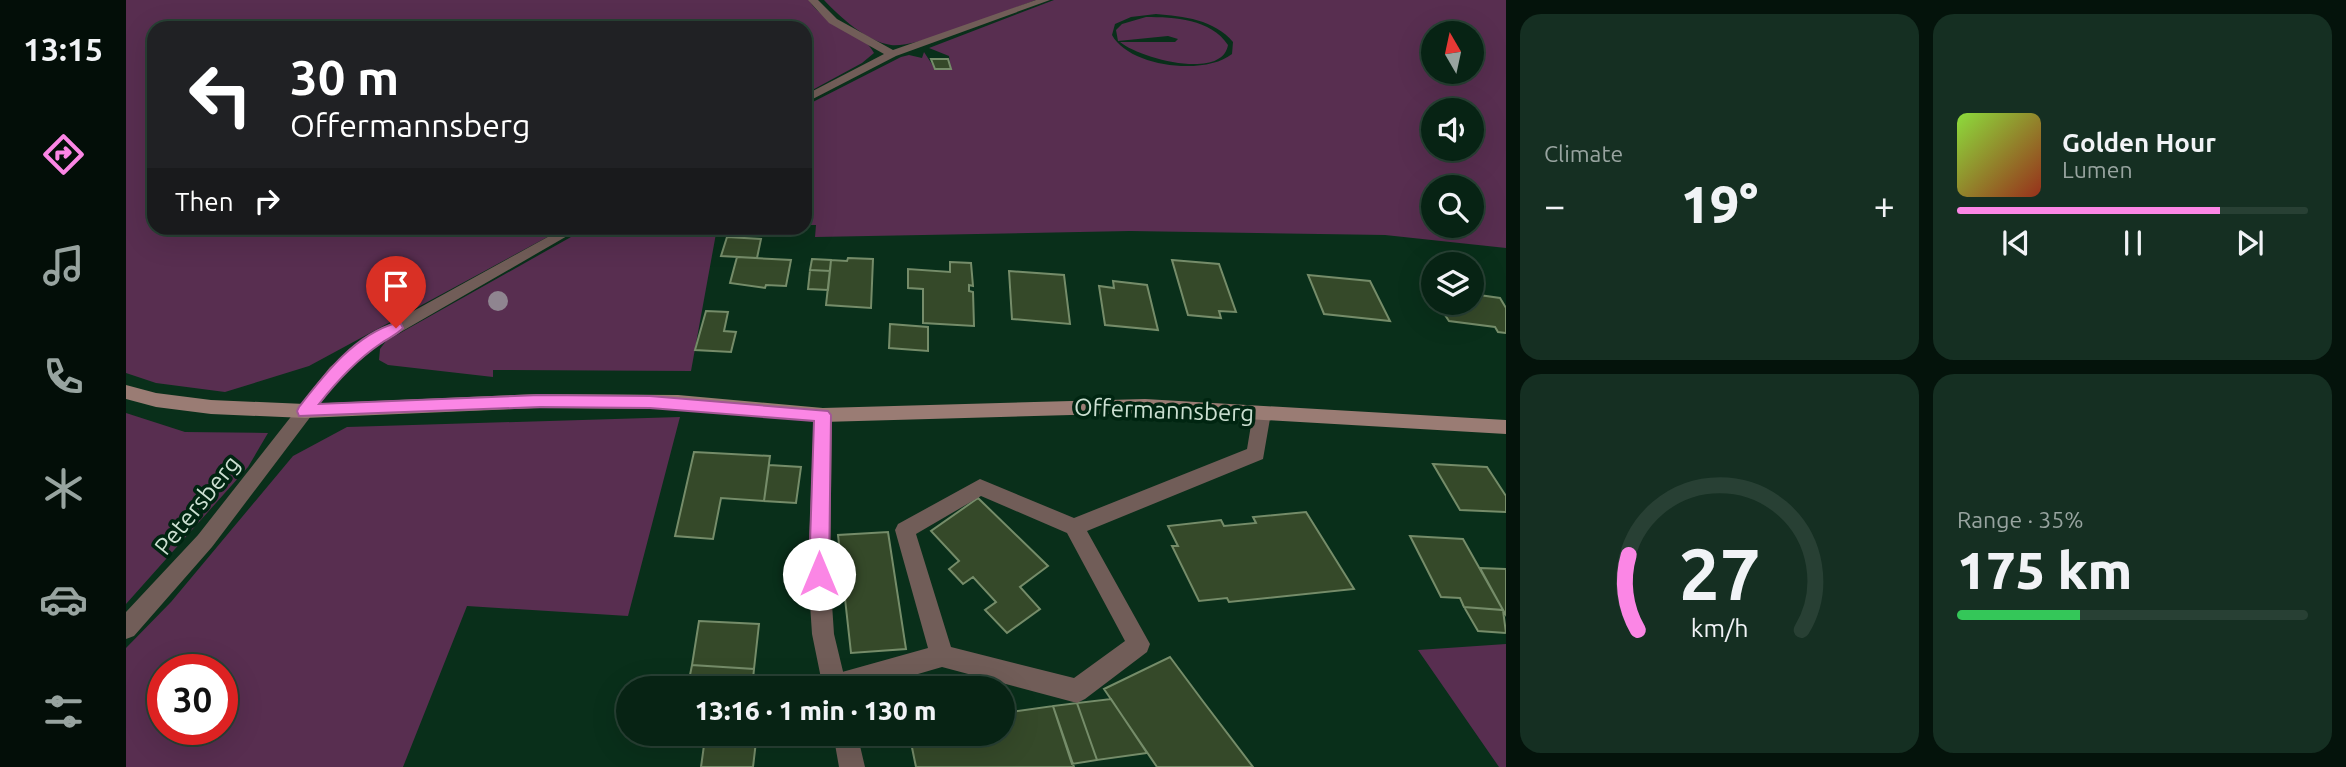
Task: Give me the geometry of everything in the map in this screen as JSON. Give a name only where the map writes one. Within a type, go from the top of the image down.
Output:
[{"type":"street","points":[[813,0],[833,21],[892,54]]},
{"type":"street","points":[[812,96],[892,54],[1045,0]]},
{"type":"street","name":"Petersberg","points":[[126,628],[205,541],[336,371],[374,340],[562,235]]},
{"type":"street","name":"Offermannsberg","points":[[126,392],[156,400],[211,407],[305,411],[526,402],[650,402],[822,415],[1145,405],[1506,427]]},
{"type":"street","points":[[1074,527],[1256,454],[1262,413]]},
{"type":"street","points":[[822,415],[819,574],[823,634],[833,676]]},
{"type":"street","points":[[873,676],[942,656],[1077,691],[1139,645],[1074,527],[980,487],[905,530],[942,656]]},
{"type":"street","points":[[848,746],[852,767]]},
{"type":"shaded area","points":[[126,0],[809,0],[824,16],[869,45],[874,53],[862,63],[812,90],[812,21],[147,21],[147,235],[551,235],[309,366],[225,392],[156,383],[126,373]]},
{"type":"shaded area","points":[[824,0],[1036,0],[940,35],[903,45],[891,45],[863,34]]},
{"type":"shaded area","points":[[1054,0],[1506,0],[1506,248],[1385,235],[1130,231],[815,237],[816,225],[812,225],[812,102],[909,55],[922,58],[924,52],[935,69],[951,69],[949,56],[929,48]],"holes":[[[1166,15],[1187,18],[1217,29],[1233,42],[1232,54],[1220,61],[1204,65],[1168,65],[1134,55],[1112,35],[1115,24],[1131,17]]]},
{"type":"shaded area","points":[[1146,17],[1191,21],[1212,30],[1228,45],[1222,56],[1211,62],[1196,64],[1161,59],[1120,42],[1175,42],[1178,39],[1168,36],[1118,41],[1116,30],[1122,24]]},
{"type":"shaded area","points":[[575,235],[716,235],[691,371],[493,370],[493,377],[388,365],[379,360],[380,349],[386,341]]},
{"type":"shaded area","points":[[126,413],[185,432],[268,433],[248,467],[126,604]]},
{"type":"shaded area","points":[[680,417],[628,616],[467,606],[403,767],[126,767],[126,648],[171,602],[293,456],[347,427]]},
{"type":"shaded area","points":[[1506,644],[1506,767],[1499,767],[1418,650]]},
{"type":"building","points":[[931,59],[948,59],[951,69],[935,69]]},
{"type":"building","points":[[727,237],[761,239],[757,258],[721,256]]},
{"type":"building","points":[[737,257],[791,260],[786,286],[766,285],[765,288],[730,283]]},
{"type":"building","points":[[848,258],[873,259],[871,308],[826,305],[831,260],[847,261]]},
{"type":"building","points":[[812,259],[831,260],[830,271],[810,270]]},
{"type":"building","points":[[1172,260],[1219,264],[1236,312],[1219,311],[1221,318],[1188,315]]},
{"type":"building","points":[[950,262],[971,263],[973,286],[969,285],[969,291],[973,292],[974,326],[923,323],[923,289],[908,288],[908,269],[950,272]]},
{"type":"building","points":[[810,270],[830,271],[828,290],[808,289]]},
{"type":"building","points":[[1009,271],[1064,275],[1070,324],[1012,319]]},
{"type":"building","points":[[1308,275],[1370,281],[1390,321],[1324,314]]},
{"type":"building","points":[[1113,281],[1147,285],[1158,330],[1105,325],[1099,286],[1114,288]]},
{"type":"building","points":[[1484,296],[1500,298],[1506,308],[1506,333],[1498,332],[1495,327],[1449,321],[1445,315],[1484,315]]},
{"type":"building","points":[[706,311],[728,312],[724,331],[736,332],[731,352],[695,350]]},
{"type":"building","points":[[890,324],[928,327],[928,351],[889,348]]},
{"type":"building","points":[[694,452],[770,456],[764,501],[721,498],[713,539],[675,536]]},
{"type":"building","points":[[1433,464],[1487,467],[1506,496],[1506,512],[1460,510]]},
{"type":"building","points":[[769,465],[801,467],[796,503],[764,501]]},
{"type":"building","points":[[978,498],[1048,566],[1020,587],[1040,609],[1007,633],[985,610],[996,602],[973,577],[963,584],[949,569],[959,561],[931,531]]},
{"type":"building","points":[[1306,512],[1354,589],[1229,602],[1227,598],[1199,601],[1172,546],[1178,546],[1168,526],[1221,520],[1224,526],[1256,523],[1253,517]]},
{"type":"building","points":[[888,532],[906,649],[851,653],[838,535]]},
{"type":"building","points":[[1410,536],[1463,539],[1503,610],[1464,607],[1460,598],[1441,597]]},
{"type":"building","points":[[1480,568],[1506,569],[1506,615],[1503,610]]},
{"type":"building","points":[[1464,607],[1503,610],[1506,633],[1478,631]]},
{"type":"building","points":[[699,621],[759,624],[754,669],[692,665]]},
{"type":"building","points":[[1170,657],[1253,767],[1157,767],[1104,689]]},
{"type":"building","points":[[692,665],[754,669],[753,676],[690,676]]},
{"type":"building","points":[[1111,699],[1147,753],[1097,760],[1077,703]]},
{"type":"building","points":[[1077,703],[1097,760],[1072,764],[1053,706]]},
{"type":"building","points":[[1053,706],[1074,767],[916,767],[912,746],[1015,746],[1015,711]]},
{"type":"building","points":[[704,746],[755,746],[753,767],[701,767]]},
{"type":"route","points":[[396,328],[374,340],[336,371],[305,411],[540,401],[678,402],[822,415],[819,574]]}]
